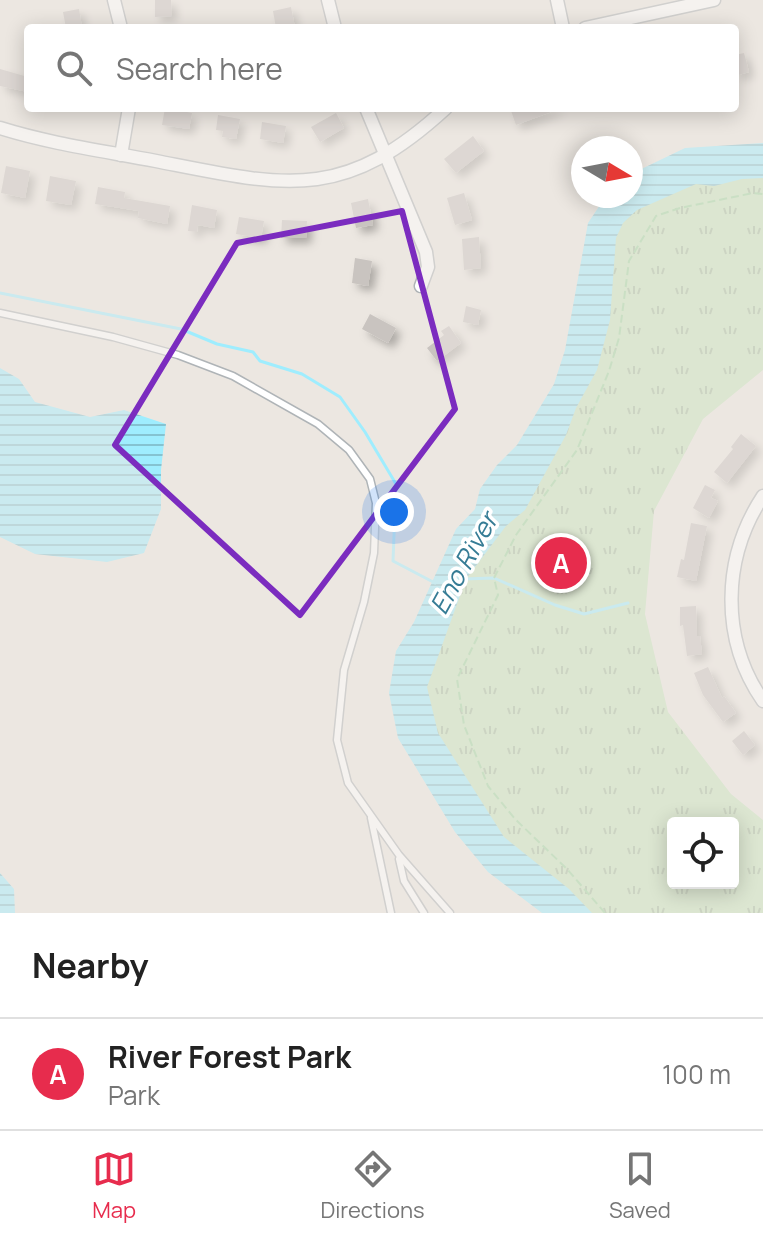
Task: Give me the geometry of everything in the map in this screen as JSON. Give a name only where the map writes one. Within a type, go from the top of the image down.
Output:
[{"type":"street","points":[[114,0],[120,24]]},
{"type":"street","points":[[328,0],[334,24]]},
{"type":"street","points":[[557,0],[562,24]]},
{"type":"street","points":[[603,24],[714,0]]},
{"type":"street","points":[[121,155],[128,112]]},
{"type":"street","points":[[368,112],[426,252],[428,267],[421,286]]},
{"type":"street","points":[[0,128],[42,140],[250,180],[284,182],[331,177],[367,166],[405,144],[441,112]]},
{"type":"street","points":[[763,496],[741,537],[731,592],[732,617],[741,657],[763,701]]},
{"type":"lane","points":[[0,313],[113,337],[178,355],[233,376],[318,424],[356,459],[370,479],[376,503],[374,553],[364,602],[344,670],[337,740],[348,783],[399,855],[450,913]]},
{"type":"lane","points":[[370,814],[391,913]]},
{"type":"lane","points":[[399,855],[404,881],[424,913]]},
{"type":"path","points":[[605,913],[567,869],[515,819],[488,786],[464,725],[457,679],[498,595],[494,578],[516,535],[577,450],[592,416],[619,338],[629,261],[656,216],[753,193],[763,194]]},
{"type":"highlighted area","points":[[402,211],[455,409],[300,615],[115,445],[237,243]]},
{"type":"green space","points":[[763,164],[763,370],[703,419],[654,511],[645,614],[668,712],[731,794],[763,820],[763,913],[559,913],[409,707],[420,653],[601,349],[616,208],[643,208],[643,193]]},
{"type":"water","points":[[763,143],[763,178],[714,186],[696,184],[643,207],[643,168],[685,148]]},
{"type":"water","name":"Eno River","points":[[598,208],[642,208],[623,223],[616,238],[610,320],[597,370],[525,510],[506,526],[466,579],[427,687],[438,733],[504,837],[569,889],[592,913],[542,913],[488,872],[455,832],[398,738],[389,693],[396,651],[414,622],[456,529],[475,509],[480,489],[497,465],[517,445],[554,384],[565,350],[588,223]]},
{"type":"water","points":[[0,368],[19,379],[35,402],[90,417],[124,410],[166,424],[161,509],[144,553],[107,562],[35,554],[0,537]]},
{"type":"water","points":[[0,873],[14,889],[15,913],[0,913]]},
{"type":"building","points":[[155,0],[171,0],[172,16],[155,17]]},
{"type":"building","points":[[291,7],[294,24],[275,24],[273,11]]},
{"type":"building","points":[[79,9],[81,24],[65,24],[63,12]]},
{"type":"building","points":[[744,53],[749,72],[739,75],[739,54]]},
{"type":"building","points":[[0,69],[24,76],[24,91],[0,86]]},
{"type":"building","points":[[164,112],[192,113],[189,129],[162,125]]},
{"type":"building","points":[[511,112],[551,112],[516,125]]},
{"type":"building","points":[[336,113],[344,128],[320,142],[311,127]]},
{"type":"building","points":[[218,115],[240,119],[236,139],[222,137],[223,131],[216,130]]},
{"type":"building","points":[[262,122],[286,126],[283,143],[260,139]]},
{"type":"building","points":[[473,136],[484,151],[456,173],[444,159]]},
{"type":"building","points":[[6,166],[30,171],[25,198],[1,193]]},
{"type":"building","points":[[50,176],[76,181],[71,205],[46,201]]},
{"type":"building","points":[[98,187],[125,192],[124,198],[170,206],[167,224],[138,218],[139,211],[95,204]]},
{"type":"building","points":[[464,193],[472,220],[455,225],[447,198]]},
{"type":"building","points":[[368,199],[373,225],[356,228],[351,203]]},
{"type":"building","points":[[192,205],[217,210],[214,228],[198,225],[197,232],[188,231]]},
{"type":"building","points":[[239,217],[264,221],[261,238],[236,234]]},
{"type":"building","points":[[282,220],[307,221],[306,238],[281,238]]},
{"type":"building","points":[[479,237],[481,268],[464,270],[462,239]]},
{"type":"building","points":[[355,258],[372,261],[368,286],[352,283]]},
{"type":"building","points":[[466,306],[481,310],[478,325],[463,322]]},
{"type":"building","points":[[370,314],[396,328],[388,343],[362,329]]},
{"type":"building","points":[[449,326],[461,343],[437,361],[427,348],[444,335],[441,331]]},
{"type":"building","points":[[741,434],[756,446],[727,483],[714,472]]},
{"type":"building","points":[[705,485],[715,490],[711,498],[718,501],[709,518],[693,508]]},
{"type":"building","points":[[691,523],[707,526],[696,581],[677,577],[681,559],[684,560]]},
{"type":"building","points":[[696,606],[697,636],[700,636],[702,654],[687,656],[683,625],[680,626],[680,607]]},
{"type":"building","points":[[708,667],[722,698],[724,696],[736,713],[723,722],[703,695],[694,673]]},
{"type":"building","points":[[744,731],[755,745],[743,755],[732,741]]},
{"type":"waterway","name":"Eno River","points":[[0,293],[181,329],[217,344],[253,352],[260,361],[302,374],[340,397],[396,484],[393,561],[435,583]]},
{"type":"waterway","name":"Eno River","points":[[463,579],[494,578],[555,605],[584,614],[628,603]]},
{"type":"place","name":"River Forest Park","points":[[561,563]]}]
